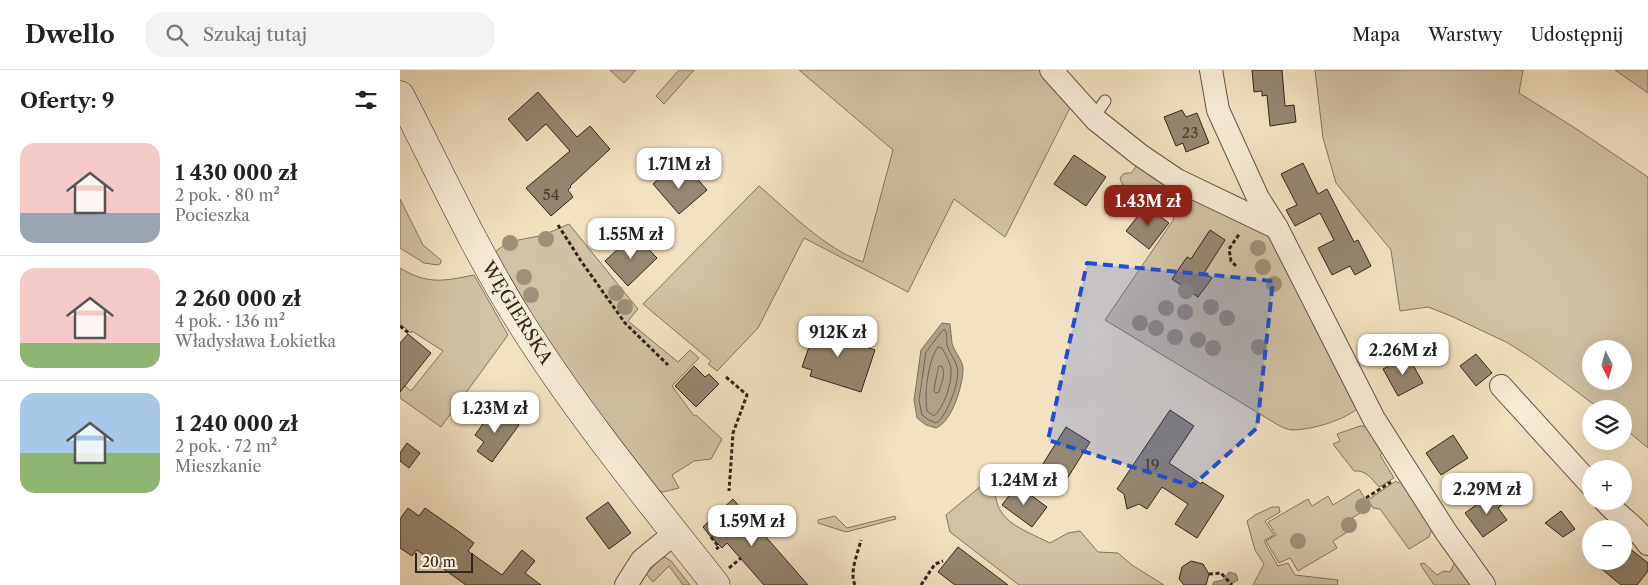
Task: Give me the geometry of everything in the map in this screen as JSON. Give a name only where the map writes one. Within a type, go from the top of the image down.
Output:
[{"type":"main road","name":"WĘGIERSKA","points":[[400,95],[480,254],[521,323],[563,386],[716,585]]},
{"type":"street","points":[[1051,70],[1100,109],[1140,155],[1177,180],[1277,228]]},
{"type":"street","points":[[1211,70],[1218,110],[1258,198],[1277,228],[1374,419],[1446,532],[1484,585]]},
{"type":"street","points":[[1501,386],[1582,476]]},
{"type":"street","points":[[1613,510],[1640,532],[1648,544]]},
{"type":"street","points":[[626,585],[642,560],[675,533]]},
{"type":"path","points":[[558,225],[625,323],[668,365]]},
{"type":"path","points":[[1236,266],[1231,261],[1229,249],[1244,228]]},
{"type":"path","points":[[400,326],[410,334]]},
{"type":"path","points":[[726,377],[747,395],[733,433],[730,491]]},
{"type":"path","points":[[1366,498],[1394,480]]},
{"type":"path","points":[[711,537],[719,547]]},
{"type":"path","points":[[855,585],[854,565],[861,540]]},
{"type":"path","points":[[734,564],[740,558]]},
{"type":"path","points":[[921,585],[935,564],[943,562]]},
{"type":"path","points":[[1208,574],[1221,573],[1232,585]]},
{"type":"highlighted area","points":[[1087,263],[1273,281],[1257,428],[1192,486],[1048,440]]},
{"type":"shaded area","points":[[610,70],[636,70],[624,83]]},
{"type":"shaded area","points":[[679,70],[694,70],[664,104],[656,96]]},
{"type":"shaded area","points":[[799,70],[1047,70],[1073,102],[1005,237],[954,199],[908,292],[804,238],[758,328],[717,371],[708,364],[711,361],[643,304],[759,186],[821,239],[863,262],[893,150]]},
{"type":"shaded area","points":[[1315,70],[1523,70],[1519,93],[1648,177],[1648,448],[1632,435],[1632,400],[1588,400],[1536,361],[1508,343],[1451,316],[1428,307],[1400,311],[1391,250],[1336,183],[1323,138]]},
{"type":"shaded area","points":[[1615,70],[1648,70],[1648,93]]},
{"type":"shaded area","points":[[1134,163],[1166,181],[1164,188],[1134,209],[1127,212],[1112,213],[1107,208],[1108,195],[1120,189],[1123,185],[1121,177],[1124,174],[1131,173],[1136,167]]},
{"type":"shaded area","points":[[1177,189],[1266,228],[1359,407],[1353,412],[1318,426],[1300,430],[1287,429],[1105,320],[1174,219],[1169,208],[1172,196]]},
{"type":"shaded area","points":[[400,199],[423,245],[441,260],[441,263],[438,265],[424,263],[400,248]]},
{"type":"shaded area","points":[[569,224],[638,309],[628,321],[678,362],[690,350],[699,358],[672,386],[694,416],[696,415],[722,439],[711,459],[694,461],[672,475],[679,488],[663,492],[654,491],[532,320],[495,252],[511,242],[543,235]]},
{"type":"shaded area","points":[[400,268],[419,277],[436,280],[474,275],[508,335],[441,427],[400,398],[400,382],[411,391],[443,351],[412,331],[411,333],[400,324]]},
{"type":"shaded area","points":[[1360,426],[1366,426],[1385,451],[1380,455],[1394,478],[1379,487],[1365,473],[1354,471],[1333,444],[1340,441],[1337,434]]},
{"type":"shaded area","points":[[987,481],[996,481],[995,494],[998,505],[1003,514],[1018,527],[1050,543],[1068,533],[1080,531],[1098,552],[1118,553],[1132,565],[1164,585],[1019,585],[950,532],[946,515]]},
{"type":"shaded area","points":[[1396,481],[1398,483],[1402,481],[1432,528],[1429,537],[1409,549],[1380,509],[1373,508],[1368,500]]},
{"type":"shaded area","points":[[1359,489],[1370,507],[1344,523],[1349,531],[1333,541],[1337,548],[1298,571],[1290,558],[1279,563],[1266,541],[1276,535],[1268,522],[1308,499],[1312,506],[1328,496],[1333,505]]},
{"type":"shaded area","points":[[1272,507],[1279,507],[1280,512],[1265,521],[1274,535],[1264,541],[1278,566],[1288,563],[1295,575],[1338,580],[1337,585],[1253,585],[1264,564],[1255,550],[1247,521]]},
{"type":"shaded area","points":[[835,516],[847,528],[895,516],[896,519],[846,532],[818,523],[818,520]]},
{"type":"shaded area","points":[[665,557],[671,561],[690,585],[683,585],[669,566],[653,582],[646,574],[659,560]]},
{"type":"shaded area","points":[[1455,562],[1473,585],[1434,585],[1420,564],[1424,563],[1437,575],[1444,571],[1450,572]]},
{"type":"water","points":[[942,323],[950,324],[952,343],[962,362],[963,369],[959,393],[952,411],[942,424],[936,428],[926,425],[917,418],[914,400],[921,350]]},
{"type":"water","points":[[1229,572],[1236,574],[1238,580],[1229,585],[1212,585],[1214,582],[1223,580]]},
{"type":"building","points":[[1252,70],[1282,70],[1285,106],[1294,105],[1296,122],[1270,126],[1267,95],[1262,96],[1262,91],[1254,92]]},
{"type":"building","points":[[538,92],[577,137],[590,126],[610,149],[570,186],[568,190],[573,197],[551,216],[526,188],[570,151],[546,124],[527,141],[508,119]]},
{"type":"building","points":[[1182,110],[1186,117],[1197,113],[1209,143],[1186,152],[1183,143],[1176,146],[1164,117]]},
{"type":"building","points":[[1074,155],[1106,177],[1086,206],[1054,184]]},
{"type":"building","points":[[1303,163],[1318,194],[1327,189],[1354,242],[1358,240],[1371,266],[1355,275],[1350,266],[1332,275],[1318,248],[1334,240],[1320,213],[1295,226],[1286,210],[1297,205],[1281,174]]},
{"type":"building","points":[[672,167],[684,181],[693,174],[707,190],[679,214],[653,184]]},
{"type":"building","points":[[1146,206],[1169,223],[1149,249],[1126,231]]},
{"type":"building","points":[[1210,230],[1225,240],[1204,273],[1212,278],[1198,297],[1172,279],[1187,257],[1191,259]]},
{"type":"building","points":[[634,234],[657,258],[628,286],[605,261]]},
{"type":"building","points":[[818,321],[846,330],[843,339],[875,350],[861,392],[810,376],[812,370],[802,367]]},
{"type":"building","points":[[408,334],[431,353],[400,392],[400,343]]},
{"type":"building","points":[[1476,354],[1492,373],[1476,386],[1460,366]]},
{"type":"building","points":[[1408,356],[1423,383],[1398,396],[1383,369]]},
{"type":"building","points":[[694,366],[705,377],[709,374],[719,384],[696,407],[675,386]]},
{"type":"building","points":[[495,407],[519,425],[492,462],[477,451],[484,442],[475,435]]},
{"type":"building","points":[[1170,410],[1194,426],[1169,463],[1201,484],[1202,482],[1224,496],[1197,538],[1175,524],[1188,504],[1162,487],[1147,509],[1139,504],[1127,509],[1124,494],[1117,489]]},
{"type":"building","points":[[1066,427],[1090,442],[1065,482],[1041,467]]},
{"type":"building","points":[[1453,435],[1468,458],[1441,475],[1426,453]]},
{"type":"building","points":[[407,443],[420,453],[409,468],[400,461],[400,453]]},
{"type":"building","points":[[1017,485],[1047,507],[1032,527],[1002,505]]},
{"type":"building","points":[[1493,493],[1502,505],[1498,508],[1507,520],[1483,537],[1465,513]]},
{"type":"building","points":[[733,499],[808,585],[764,585],[727,543],[722,548],[711,537],[703,527]]},
{"type":"building","points":[[608,502],[631,533],[609,549],[586,518]]},
{"type":"building","points":[[408,508],[419,516],[425,508],[458,531],[474,543],[468,551],[502,575],[522,550],[535,561],[525,573],[541,585],[466,585],[417,550],[412,556],[400,548],[400,519]]},
{"type":"building","points":[[1561,511],[1575,529],[1563,537],[1545,523]]},
{"type":"building","points":[[958,547],[1008,585],[955,585],[938,572]]},
{"type":"building","points":[[1632,550],[1648,563],[1648,571],[1637,585],[1621,585],[1603,570],[1632,570]]},
{"type":"building","points":[[1191,561],[1203,564],[1209,574],[1206,585],[1184,585],[1179,579],[1182,567]]}]
